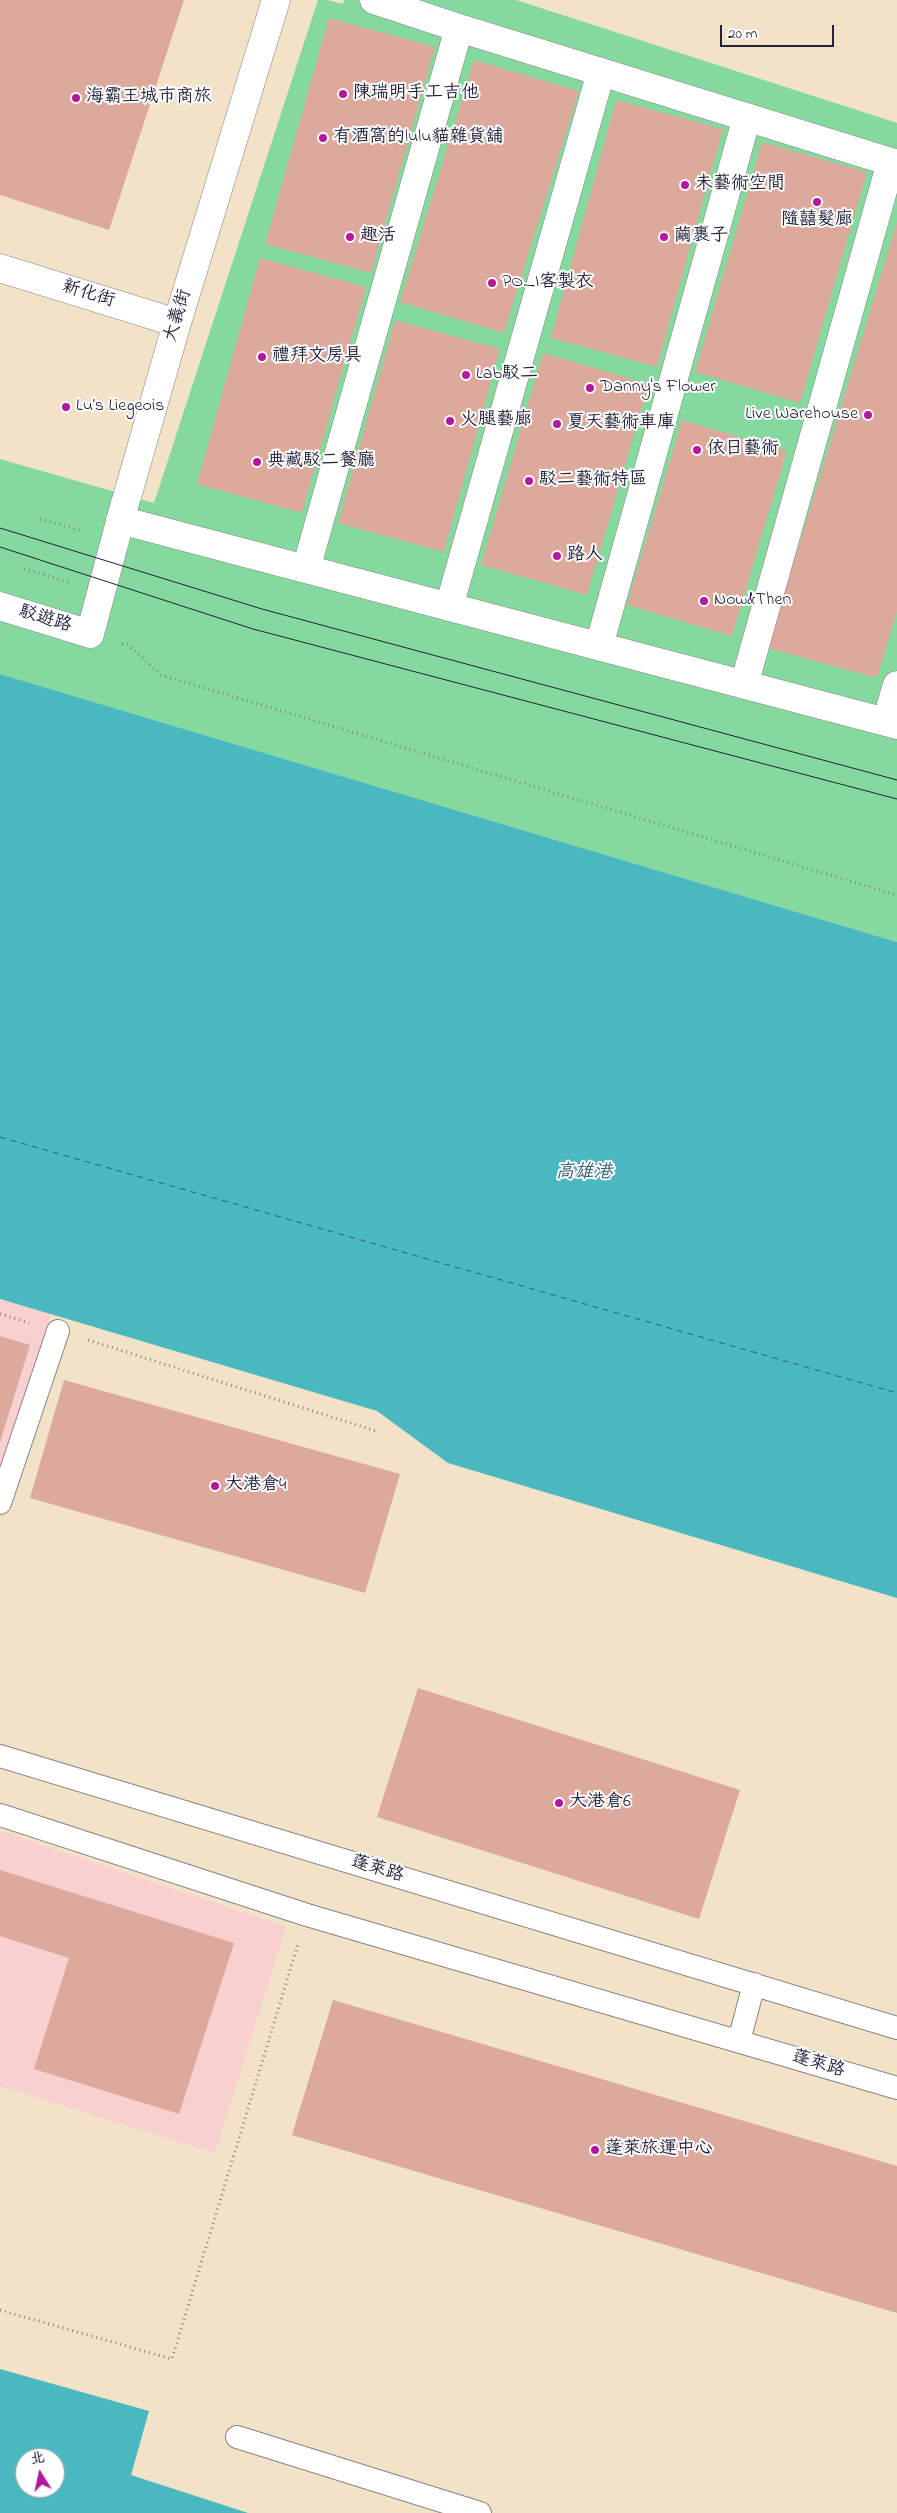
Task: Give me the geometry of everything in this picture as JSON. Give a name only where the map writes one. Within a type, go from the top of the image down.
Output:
[{"type":"street","name":"大義街","points":[[90,634],[177,323],[276,0]]},
{"type":"street","points":[[374,0],[894,163],[744,685]]},
{"type":"street","points":[[306,569],[459,28]]},
{"type":"street","points":[[449,607],[601,72]]},
{"type":"street","points":[[599,646],[747,117]]},
{"type":"street","name":"新化街","points":[[0,268],[177,323]]},
{"type":"street","points":[[124,508],[306,569],[892,724],[897,685]]},
{"type":"street","name":"駁遊路","points":[[0,606],[90,634]]},
{"type":"lane","points":[[0,1503],[58,1331]]},
{"type":"lane","name":"蓬萊路","points":[[0,1756],[897,2028]]},
{"type":"lane","name":"蓬萊路","points":[[0,1814],[307,1915],[897,2088]]},
{"type":"lane","points":[[739,2041],[754,1984]]},
{"type":"lane","points":[[238,2437],[480,2513]]},
{"type":"path","points":[[40,519],[89,533]]},
{"type":"path","points":[[24,568],[76,584]]},
{"type":"path","points":[[90,634],[128,645],[161,675],[897,895]]},
{"type":"path","points":[[0,1314],[376,1431]]},
{"type":"path","points":[[0,2310],[172,2359],[307,1915]]},
{"type":"shaded area","points":[[0,1299],[51,1314],[0,1469]]},
{"type":"shaded area","points":[[0,1831],[286,1927],[215,2153],[0,2086]]},
{"type":"green space","name":"駁二藝術特區","points":[[318,0],[328,0],[343,4],[344,0],[516,0],[897,123],[897,942],[0,674],[0,459],[154,503]]},
{"type":"water","name":"高雄港","points":[[0,674],[897,942],[897,1598],[448,1463],[377,1411],[0,1299]]},
{"type":"water","points":[[0,2369],[149,2411],[131,2475],[248,2513],[0,2513]]},
{"type":"building","name":"海霸王城市商旅","points":[[0,0],[184,0],[109,230],[0,195]]},
{"type":"building","points":[[329,18],[435,47],[371,273],[265,244]]},
{"type":"building","points":[[474,60],[579,91],[504,333],[400,302]]},
{"type":"building","points":[[616,100],[723,129],[657,367],[551,338]]},
{"type":"building","points":[[762,142],[867,172],[800,403],[695,372]]},
{"type":"building","name":"Live Warehouse","points":[[897,222],[897,611],[877,678],[768,648]]},
{"type":"building","points":[[260,258],[366,287],[302,513],[197,484]]},
{"type":"building","points":[[395,320],[500,349],[444,552],[338,523]]},
{"type":"building","points":[[543,353],[649,384],[587,595],[481,565]]},
{"type":"building","points":[[682,420],[787,451],[732,636],[627,605]]},
{"type":"building","points":[[0,1336],[30,1345],[0,1442]]},
{"type":"building","name":"大港倉4","points":[[64,1380],[400,1474],[365,1593],[30,1498]]},
{"type":"building","name":"大港倉6","points":[[418,1688],[740,1790],[699,1919],[377,1817]]},
{"type":"building","points":[[0,1870],[234,1943],[179,2114],[34,2069],[69,1958],[0,1936]]},
{"type":"building","name":"蓬萊旅運中心","points":[[333,2000],[897,2166],[897,2313],[292,2135]]},
{"type":"ferry route","points":[[0,1137],[897,1393]]},
{"type":"tram line","points":[[0,528],[262,609],[897,780]]},
{"type":"tram line","points":[[0,547],[253,629],[897,799]]},
{"type":"place","name":"陳瑞明手工吉他","points":[[343,94]]},
{"type":"place","name":"海霸王城市商旅","points":[[76,98]]},
{"type":"place","name":"有酒窩的lulu貓雜貨舖","points":[[323,138]]},
{"type":"place","name":"未藝術空間","points":[[685,185]]},
{"type":"place","name":"隨囍髮廊","points":[[817,202]]},
{"type":"place","name":"趣活","points":[[350,237]]},
{"type":"place","name":"繭裹子","points":[[664,237]]},
{"type":"place","name":"PO_I客製衣","points":[[492,283]]},
{"type":"place","name":"禮拜文房具","points":[[262,357]]},
{"type":"place","name":"Lab駁二","points":[[466,375]]},
{"type":"place","name":"Danny's Flower","points":[[590,388]]},
{"type":"place","name":"Lu‘s Liegeois","points":[[66,407]]},
{"type":"place","name":"Live Warehouse","points":[[868,415]]},
{"type":"place","name":"火腿藝廊","points":[[450,421]]},
{"type":"place","name":"夏天藝術車庫","points":[[557,424]]},
{"type":"place","name":"依日藝術","points":[[697,450]]},
{"type":"place","name":"典藏駁二餐廳","points":[[257,462]]},
{"type":"place","name":"駁二藝術特區","points":[[529,481]]},
{"type":"place","name":"路人","points":[[557,556]]},
{"type":"place","name":"Now&Then","points":[[704,601]]},
{"type":"place","name":"大港倉4","points":[[215,1486]]},
{"type":"place","name":"大港倉6","points":[[559,1803]]},
{"type":"place","name":"蓬萊旅運中心","points":[[595,2150]]}]
